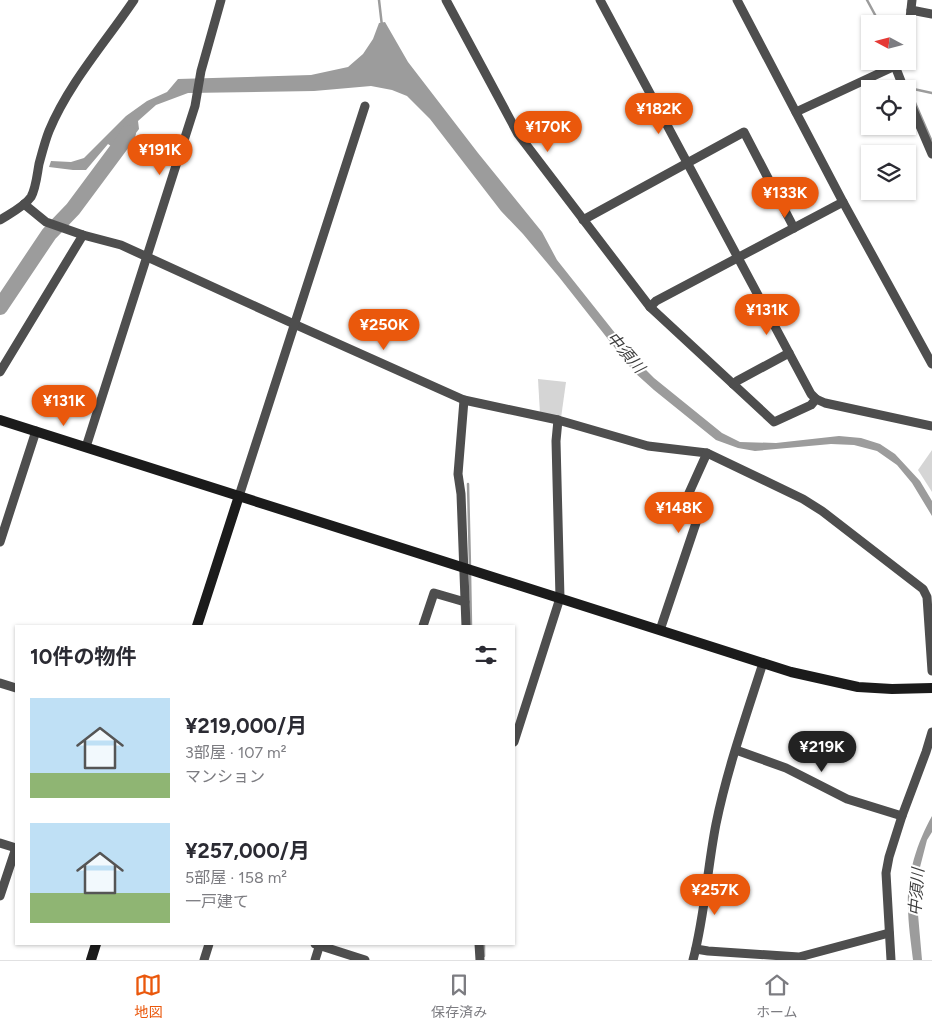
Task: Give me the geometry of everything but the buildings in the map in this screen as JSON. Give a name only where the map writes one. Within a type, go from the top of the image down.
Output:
[{"type":"street","points":[[0,220],[31,197],[49,131],[70,92],[134,0]]},
{"type":"street","points":[[86,447],[196,102],[201,71],[221,0]]},
{"type":"street","points":[[446,0],[518,134],[650,307],[774,422],[811,405],[816,399]]},
{"type":"street","points":[[600,0],[811,394],[824,403],[932,426]]},
{"type":"street","points":[[737,0],[843,202],[932,364]]},
{"type":"street","points":[[910,15],[912,0]]},
{"type":"street","points":[[911,10],[932,14]]},
{"type":"street","points":[[796,112],[884,70]]},
{"type":"street","points":[[197,625],[364,106]]},
{"type":"street","points":[[916,117],[932,154]]},
{"type":"street","points":[[583,220],[744,132],[794,228]]},
{"type":"street","points":[[650,307],[656,301],[843,202]]},
{"type":"street","points":[[24,204],[46,222],[104,240],[147,257],[464,400],[558,420],[648,446],[708,453],[803,499],[822,511],[923,589],[927,597],[932,671]]},
{"type":"street","points":[[0,372],[83,235]]},
{"type":"street","points":[[733,384],[737,380],[789,353]]},
{"type":"street","points":[[464,400],[458,474],[461,494],[466,625]]},
{"type":"street","points":[[0,420],[809,677],[858,687],[892,690],[932,688]]},
{"type":"street","points":[[516,728],[560,598],[556,441],[558,420]]},
{"type":"street","points":[[0,542],[36,431]]},
{"type":"street","points":[[660,630],[699,514],[684,504],[708,453]]},
{"type":"street","points":[[423,625],[434,593],[465,602]]},
{"type":"street","points":[[693,960],[701,925],[716,825],[723,792],[763,663]]},
{"type":"street","points":[[0,683],[15,688]]},
{"type":"street","points":[[891,960],[886,873],[902,816],[932,732]]},
{"type":"street","points":[[736,750],[786,768],[847,799],[902,816]]},
{"type":"street","points":[[0,843],[15,848]]},
{"type":"street","points":[[0,896],[15,851]]},
{"type":"street","points":[[696,949],[799,958],[889,933]]},
{"type":"street","points":[[91,960],[96,945]]},
{"type":"street","points":[[204,960],[209,945]]},
{"type":"street","points":[[315,960],[318,945]]},
{"type":"street","points":[[321,945],[365,960]]},
{"type":"street","points":[[479,945],[480,960]]},
{"type":"shaded area","points":[[538,379],[566,382],[561,418],[540,414]]},
{"type":"shaded area","points":[[932,450],[932,492],[918,470]]},
{"type":"water","name":"中須川","points":[[385,22],[408,62],[542,232],[557,260],[638,362],[654,378],[722,433],[740,442],[776,443],[839,436],[861,438],[880,444],[895,454],[920,481],[932,501],[932,516],[912,483],[897,465],[877,451],[854,445],[831,444],[755,451],[738,448],[716,440],[634,372],[559,277],[501,211],[430,119],[407,96],[392,90],[371,86],[314,91],[188,93],[156,105],[138,121],[139,129],[121,153],[108,144],[86,170],[49,167],[51,161],[71,162],[84,158],[126,116],[147,101],[167,92],[178,79],[311,75],[348,67],[363,54],[373,39],[379,23]]},
{"type":"water","name":"中須川","points":[[932,816],[932,832],[927,840],[919,871],[917,903],[922,960],[913,960],[908,912],[909,882],[914,859]]},
{"type":"waterway","points":[[379,0],[382,26]]},
{"type":"waterway","points":[[867,0],[875,15]]},
{"type":"waterway","points":[[916,90],[932,93]]},
{"type":"waterway","points":[[916,105],[932,142]]},
{"type":"waterway","points":[[0,307],[49,234],[73,209],[128,133]]},
{"type":"waterway","points":[[468,484],[470,567]]},
{"type":"waterway","points":[[470,573],[471,625]]},
{"type":"waterway","points":[[484,945],[484,956]]}]
